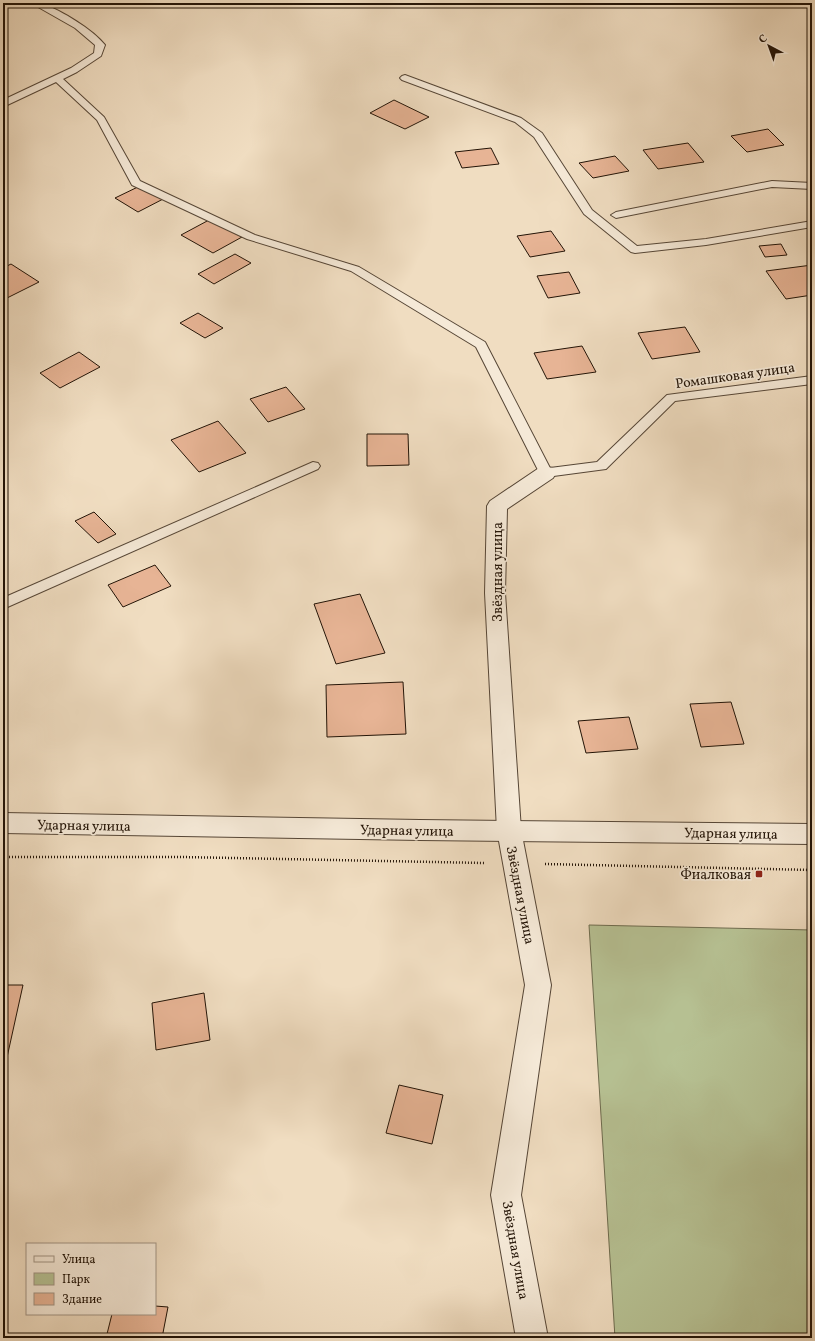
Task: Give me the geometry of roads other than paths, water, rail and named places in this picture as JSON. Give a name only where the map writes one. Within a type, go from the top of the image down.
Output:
[{"type":"street","name":"Звёздная улица","points":[[532,1338],[506,1195],[538,985],[509,830],[495,593],[497,506],[546,473]]},
{"type":"street","name":"Ударная улица","points":[[3,823],[412,830],[812,834]]},
{"type":"lane","points":[[3,104],[84,64],[98,54],[100,45],[93,37],[77,25],[35,3]]},
{"type":"lane","points":[[57,78],[101,119],[136,182],[251,237],[355,269],[481,345],[546,473]]},
{"type":"lane","points":[[404,78],[518,120],[538,135],[588,212],[635,250],[706,242],[812,224]]},
{"type":"lane","points":[[616,215],[772,184],[812,186]]},
{"type":"lane","name":"Ромашковая улица","points":[[546,473],[601,466],[671,398],[812,380]]},
{"type":"lane","points":[[3,604],[313,466]]},
{"type":"place","name":"Фиалковая","points":[[759,874]]}]
